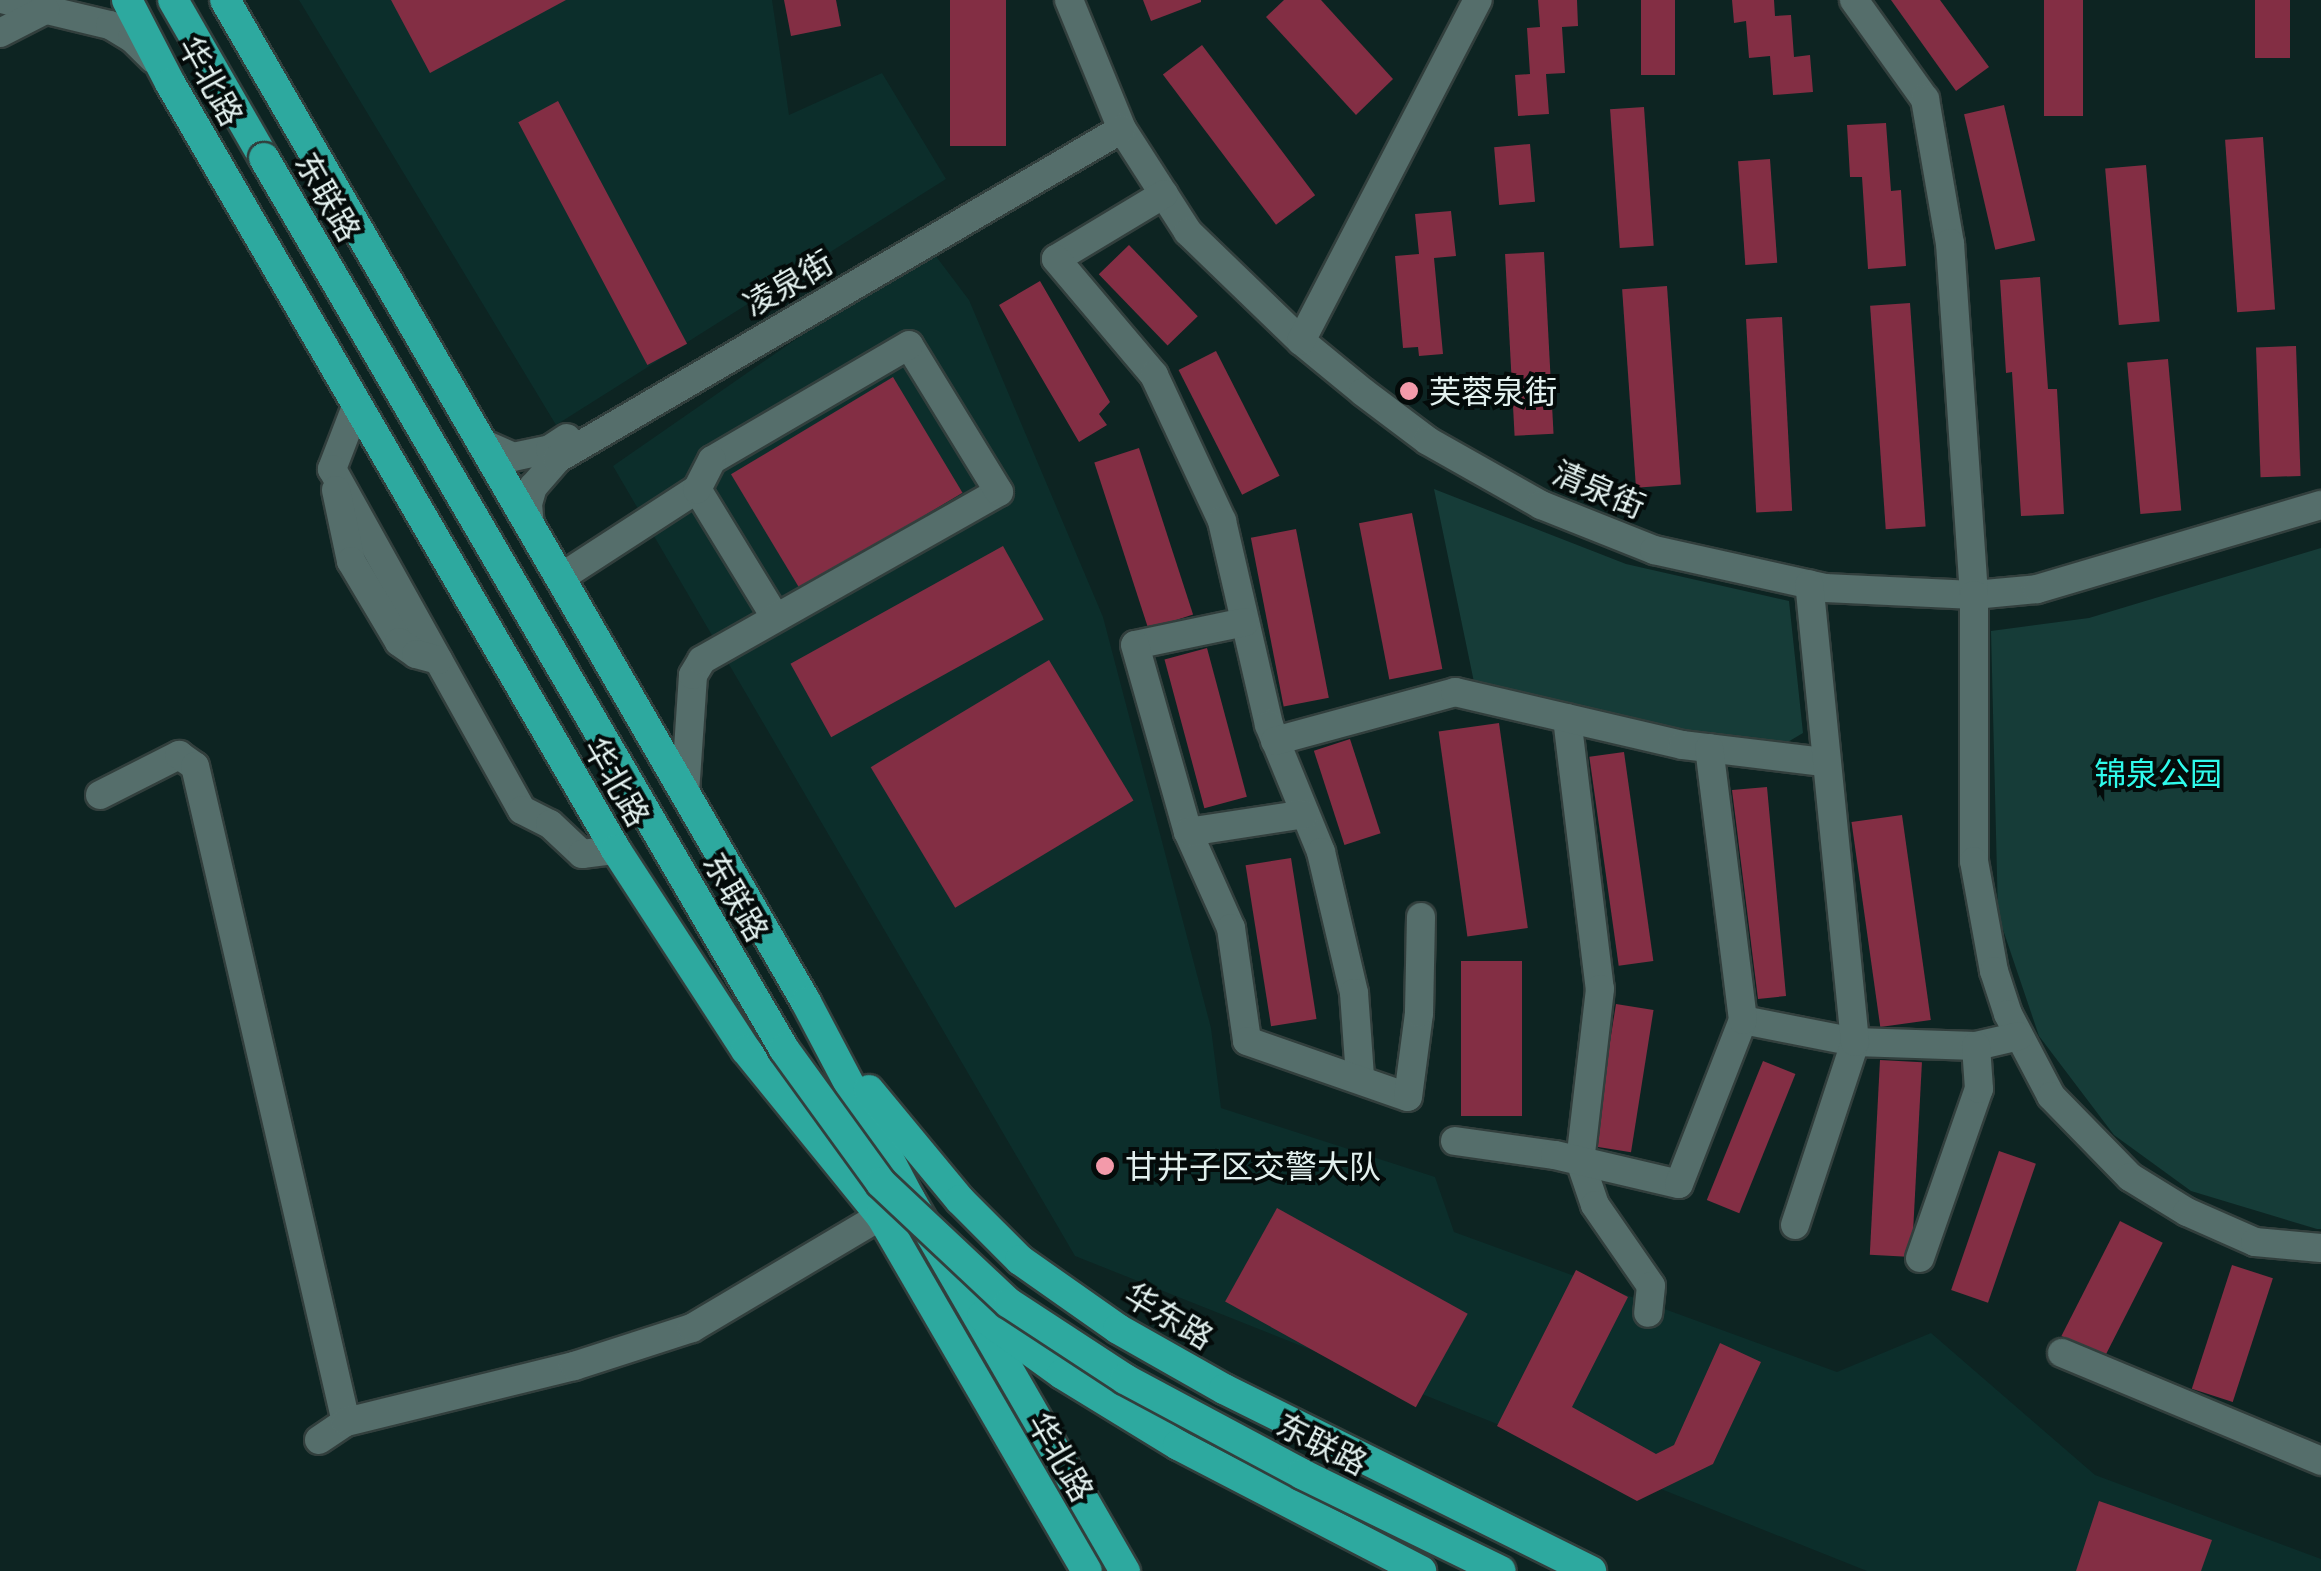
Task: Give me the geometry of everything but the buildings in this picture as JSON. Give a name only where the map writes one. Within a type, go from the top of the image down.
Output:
[{"type":"highway","name":"华北路","points":[[127,0],[170,83],[616,850],[746,1050],[881,1216],[1088,1571]]},
{"type":"highway","name":"东联路","points":[[174,0],[784,1049],[882,1183],[1008,1303],[1109,1369],[1302,1474],[1502,1571]]},
{"type":"highway","name":"华北路","points":[[225,0],[806,1002],[972,1309],[1126,1571]]},
{"type":"highway","name":"华东路","points":[[806,1002],[903,1134],[1020,1260],[1118,1329],[1224,1389],[1590,1571]]},
{"type":"highway","points":[[972,1309],[1062,1374],[1178,1445],[1421,1571]]},
{"type":"street","points":[[4,0],[110,25],[132,38],[170,83]]},
{"type":"street","name":"清泉街","points":[[1069,0],[1119,123],[1188,232],[1301,341],[1428,440],[1541,505],[1654,550],[1810,584],[1974,594],[2037,589],[2321,505]]},
{"type":"street","points":[[1301,341],[1478,0]]},
{"type":"street","points":[[1854,0],[1925,99],[1950,243],[1974,594],[1974,861],[1994,971],[2018,1036],[2051,1096],[2130,1177],[2186,1212],[2255,1242],[2321,1248]]},
{"type":"street","points":[[0,34],[45,10]]},
{"type":"street","name":"凌泉街","points":[[482,443],[514,456],[550,448],[1119,123]]},
{"type":"street","name":"凌泉街","points":[[530,526],[532,487],[557,459],[1119,123]]},
{"type":"street","points":[[1164,194],[1056,259],[1154,374],[1222,521],[1275,741],[1321,852],[1354,993],[1360,1077]]},
{"type":"street","points":[[560,578],[697,489],[712,460],[909,346],[999,492],[702,660],[693,675],[684,793]]},
{"type":"street","points":[[357,404],[332,469],[522,810],[550,824],[582,854],[616,850]]},
{"type":"street","points":[[697,489],[775,617]]},
{"type":"street","points":[[1795,1225],[1855,1042],[1824,762],[1810,584]]},
{"type":"street","points":[[1245,622],[1135,645],[1188,832],[1231,928],[1247,1041],[1360,1077],[1408,1097],[1420,1013],[1421,916]]},
{"type":"street","points":[[1275,741],[1455,692],[1709,748],[1824,762]]},
{"type":"street","points":[[1567,718],[1600,990],[1580,1160],[1595,1206],[1651,1286],[1648,1314]]},
{"type":"street","points":[[1456,1141],[1580,1160],[1678,1184],[1744,1020],[1709,748]]},
{"type":"street","points":[[100,795],[179,756],[195,766],[346,1422]]},
{"type":"street","points":[[1188,832],[1305,814]]},
{"type":"street","points":[[1744,1020],[1855,1042],[1976,1046],[2018,1036]]},
{"type":"street","points":[[1920,1258],[1980,1089],[1976,1046]]},
{"type":"street","points":[[319,1440],[346,1422],[574,1366],[692,1328],[881,1216]]},
{"type":"street","points":[[2062,1353],[2321,1461]]},
{"type":"shaded area","points":[[299,0],[772,0],[789,115],[882,73],[946,179],[556,425]]},
{"type":"shaded area","points":[[929,247],[969,300],[1103,617],[1211,1028],[1221,1108],[1435,1177],[1454,1232],[1837,1372],[1931,1333],[2095,1475],[2321,1559],[2321,1571],[1867,1571],[1075,1256],[613,466]]},
{"type":"green space","points":[[1434,489],[1626,564],[1789,601],[1803,733],[1781,746],[1664,731],[1475,687]]},
{"type":"green space","name":"锦泉公园","points":[[2321,548],[2321,1229],[2317,1229],[2191,1191],[2114,1135],[2039,1036],[1998,915],[1991,631],[2089,618]]},
{"type":"place","name":"芙蓉泉街","points":[[1409,391]]},
{"type":"place","name":"甘井子区交警大队","points":[[1105,1166]]}]
